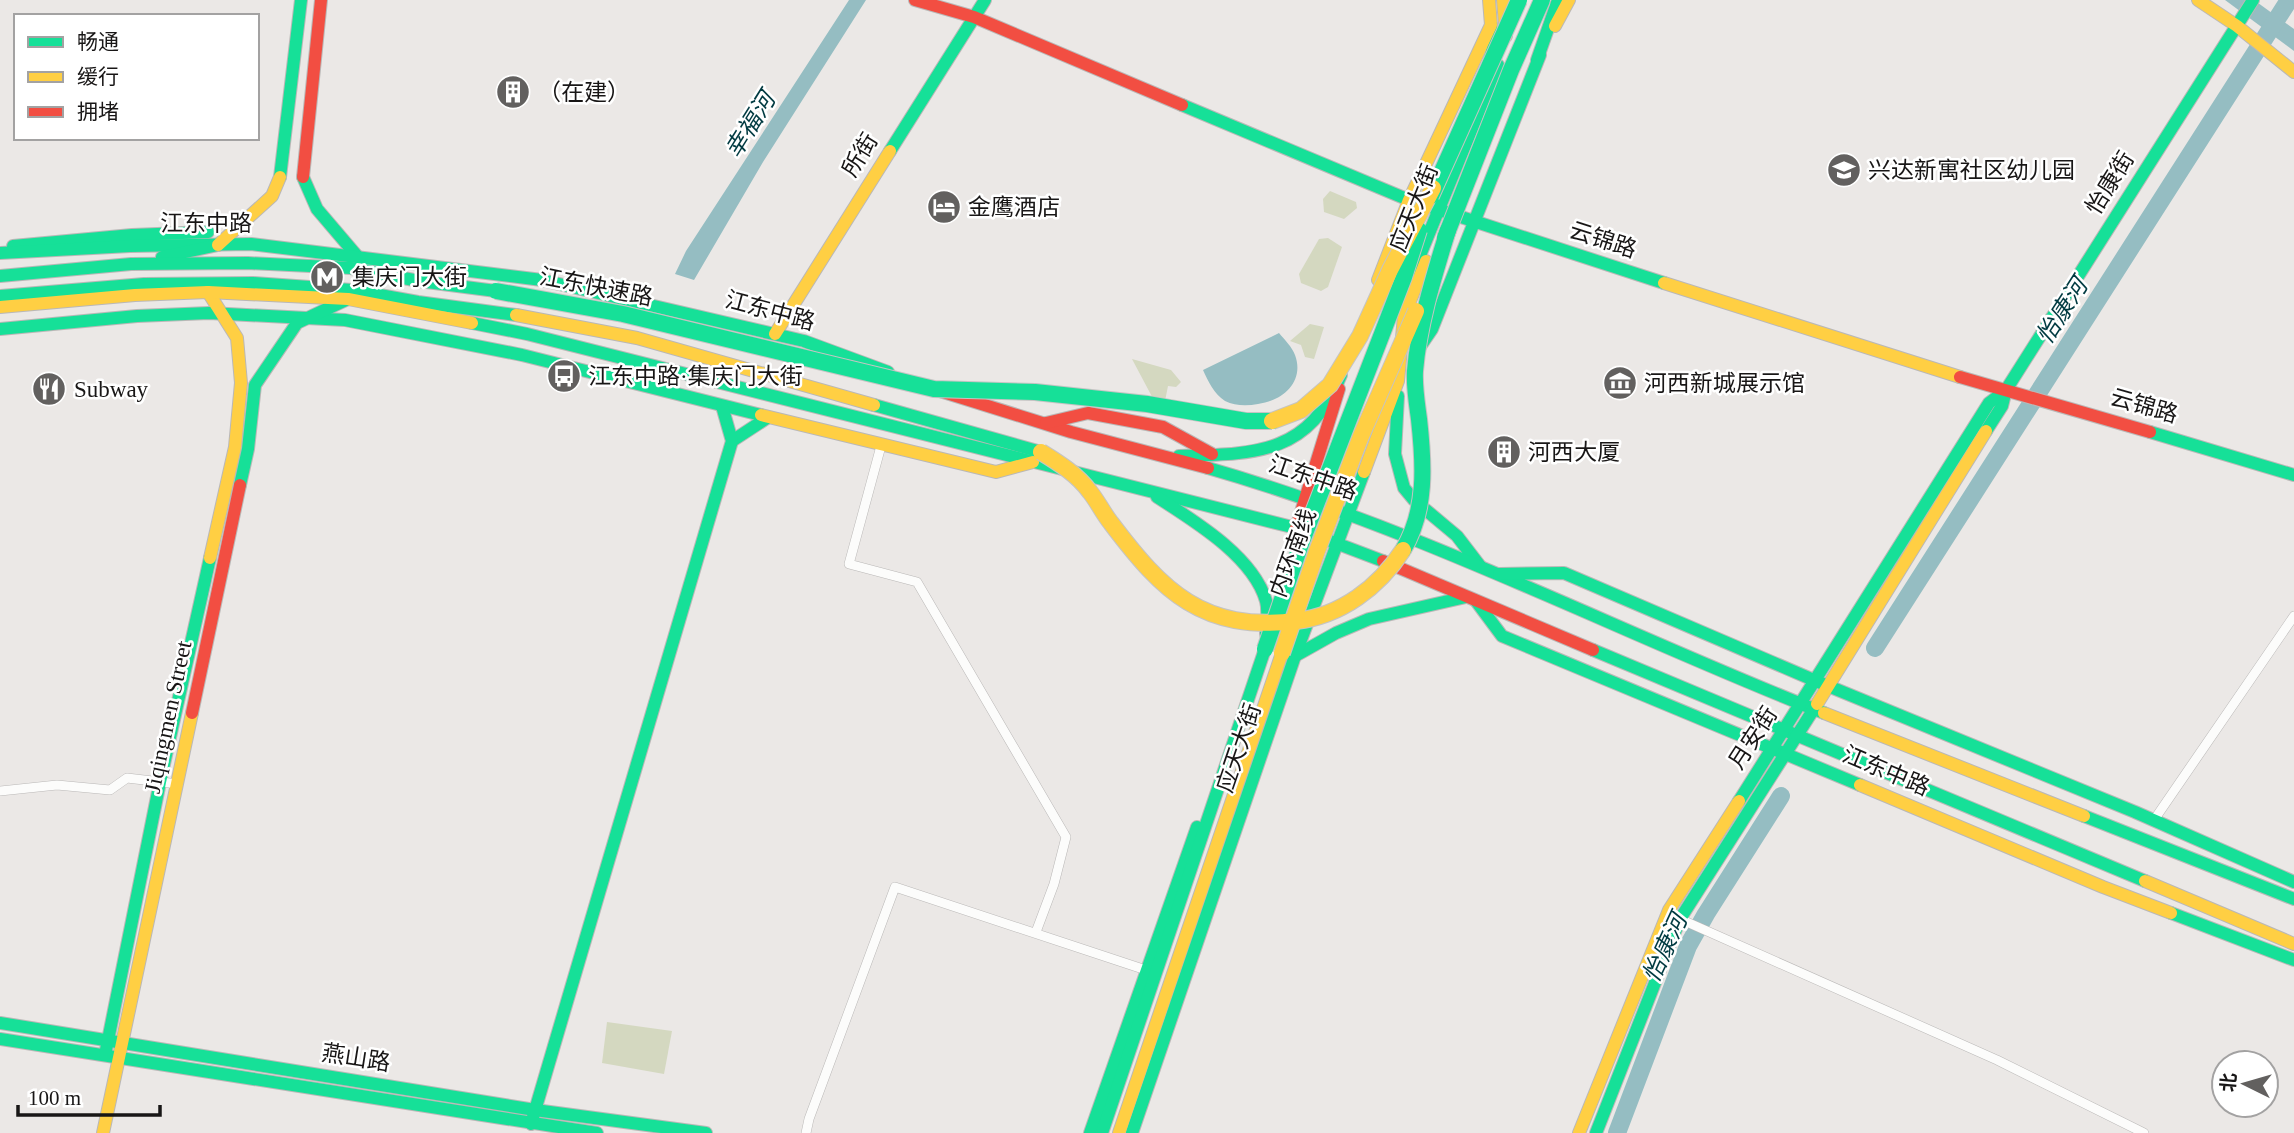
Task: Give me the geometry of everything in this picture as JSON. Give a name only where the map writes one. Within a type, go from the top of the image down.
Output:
[{"type":"main road","points":[[131,264],[213,238],[272,196],[280,177],[301,0]]},
{"type":"main road","points":[[321,0],[303,177],[317,209],[357,256]]},
{"type":"main road","name":"云锦路","points":[[915,0],[974,17],[1409,200],[1475,223],[2006,390],[2294,475]]},
{"type":"main road","name":"所街","points":[[775,334],[985,0]]},
{"type":"main road","points":[[1503,0],[1507,44]]},
{"type":"main road","name":"应天大街","points":[[1296,528],[1355,338],[1409,200],[1503,0]]},
{"type":"main road","name":"内环南线","points":[[1102,1133],[1301,541],[1404,277],[1433,188],[1503,0]]},
{"type":"main road","name":"应天大街","points":[[1090,1133],[1266,638],[1302,553],[1313,534],[1507,44],[1527,0]]},
{"type":"main road","name":"应天大街","points":[[1398,381],[1404,316],[1441,211],[1533,0]]},
{"type":"main road","name":"内环南线","points":[[1119,1133],[1317,551],[1361,436],[1410,326],[1511,70],[1542,0]]},
{"type":"main road","points":[[1537,60],[1558,0]]},
{"type":"main road","name":"应天大街","points":[[1132,1133],[1295,656],[1347,513],[1398,381],[1432,329],[1537,60],[1569,0]]},
{"type":"main road","points":[[2198,0],[2244,17],[2292,70]]},
{"type":"main road","name":"怡康街","points":[[1822,684],[2002,406],[2006,390],[2244,17]]},
{"type":"main road","points":[[1441,211],[1493,48],[1491,25]]},
{"type":"main road","name":"江东快速路","points":[[0,276],[131,264],[248,263],[351,268],[419,281],[496,290],[622,314],[934,389],[1035,392],[1177,408],[1246,421],[1267,422],[1301,410],[1330,386],[1360,336],[1390,270],[1433,188]]},
{"type":"main road","points":[[1037,457],[1061,463],[1088,489],[1108,519],[1158,578],[1184,600],[1201,610],[1243,622],[1304,622],[1331,613],[1359,597],[1380,578],[1399,557],[1415,526],[1423,496],[1424,467],[1415,377],[1419,332],[1448,230]]},
{"type":"main road","name":"江东中路","points":[[0,247],[132,235],[213,238],[542,280],[804,341],[957,397],[1324,504],[1498,574],[1808,706],[2294,899]]},
{"type":"main road","name":"江东中路","points":[[0,253],[130,246],[213,238]]},
{"type":"main road","name":"江东快速路","points":[[0,296],[130,285],[253,283],[352,289],[418,302],[488,310],[637,338],[1037,457]]},
{"type":"main road","points":[[130,285],[208,292],[237,338],[248,384]]},
{"type":"main road","name":"江东中路","points":[[0,307],[135,295],[208,292],[348,299],[527,334],[1037,457],[1147,491],[1296,528],[1337,542],[2294,944]]},
{"type":"main road","points":[[248,384],[297,323],[348,299]]},
{"type":"main road","name":"江东中路","points":[[0,328],[137,316],[222,314],[345,320],[522,355],[767,418],[996,472],[1037,457]]},
{"type":"main road","points":[[1167,457],[1256,449],[1287,442],[1310,425],[1332,398],[1355,338]]},
{"type":"main road","points":[[1398,381],[1394,437],[1397,466],[1405,490],[1454,533],[1481,568]]},
{"type":"main road","name":"Jiqingmen Street","points":[[114,1049],[160,782],[248,384]]},
{"type":"main road","name":"Jiqingmen Street","points":[[114,1049],[178,784],[248,449],[248,384]]},
{"type":"main road","points":[[533,1117],[732,441],[722,406]]},
{"type":"main road","points":[[1044,424],[1088,413],[1163,427],[1214,454]]},
{"type":"main road","points":[[732,441],[767,418]]},
{"type":"main road","points":[[1147,491],[1186,515],[1243,563],[1255,578],[1266,602],[1266,638]]},
{"type":"main road","points":[[1296,528],[1302,553]]},
{"type":"main road","name":"江东中路","points":[[1498,574],[1564,573],[1822,684],[2154,820],[2294,882]]},
{"type":"main road","points":[[1295,656],[1327,636],[1379,616],[1471,599]]},
{"type":"main road","name":"江东中路","points":[[1471,599],[1502,636],[2103,887],[2294,960]]},
{"type":"main road","name":"月安街","points":[[1578,1133],[1669,911],[1822,684]]},
{"type":"main road","points":[[1596,1133],[1680,919],[1779,750]]},
{"type":"main road","name":"燕山路","points":[[0,1023],[114,1049],[533,1117],[706,1133]]},
{"type":"main road","name":"燕山路","points":[[0,1039],[114,1049]]},
{"type":"main road","points":[[103,1133],[114,1049]]},
{"type":"main road","name":"燕山路","points":[[533,1117],[597,1133]]},
{"type":"street","points":[[881,446],[849,564],[917,582],[1066,837],[1054,884],[1036,932]]},
{"type":"street","points":[[2154,820],[2294,616]]},
{"type":"street","points":[[0,790],[57,785],[110,790],[127,778],[178,784]]},
{"type":"street","points":[[806,1133],[895,887],[1146,970]]},
{"type":"street","points":[[1680,919],[1997,1060],[2144,1133]]},
{"type":"green space","points":[[1330,191],[1356,202],[1357,208],[1344,219],[1324,212],[1323,199]]},
{"type":"green space","points":[[1328,238],[1342,247],[1328,287],[1321,291],[1301,283],[1299,274],[1319,239]]},
{"type":"green space","points":[[1310,324],[1324,327],[1314,359],[1305,357],[1301,345],[1290,341]]},
{"type":"green space","points":[[1132,359],[1171,370],[1181,382],[1176,387],[1168,386],[1164,406],[1158,408]]},
{"type":"green space","points":[[607,1022],[672,1031],[664,1074],[602,1063]]},
{"type":"water","points":[[849,0],[866,0],[763,162],[694,280],[675,274],[686,251]]},
{"type":"water","points":[[2225,0],[2254,0],[2294,29],[2294,51]]},
{"type":"water","points":[[1279,333],[1292,349],[1297,365],[1297,374],[1289,389],[1275,399],[1254,405],[1233,404],[1221,398],[1203,370]]},
{"type":"waterway","name":"怡康河","points":[[1875,648],[2289,0]]},
{"type":"waterway","name":"怡康河","points":[[1617,1133],[1688,946],[1781,796]]},
{"type":"traffic: fast","points":[[280,177],[301,0]]},
{"type":"traffic: fast","points":[[890,151],[985,0]]},
{"type":"traffic: fast","points":[[1431,196],[1519,0]]},
{"type":"traffic: fast","points":[[1445,238],[1511,70],[1542,0]]},
{"type":"traffic: fast","points":[[1537,60],[1558,0]]},
{"type":"traffic: fast","points":[[1986,431],[2002,406],[2006,390],[2253,0]]},
{"type":"traffic: fast","points":[[1490,58],[1493,48],[1491,25]]},
{"type":"traffic: fast","points":[[1419,348],[1432,329],[1540,55]]},
{"type":"traffic: fast","points":[[1414,270],[1498,65]]},
{"type":"traffic: fast","points":[[1182,105],[1409,200],[1664,283]]},
{"type":"traffic: fast","points":[[303,177],[317,209],[357,256]]},
{"type":"traffic: fast","points":[[1265,649],[1302,541],[1404,277],[1419,230]]},
{"type":"traffic: fast","points":[[1403,550],[1416,519],[1422,486],[1422,453],[1415,383],[1417,353],[1428,300],[1448,230]]},
{"type":"traffic: fast","points":[[13,246],[132,235],[208,232]]},
{"type":"traffic: fast","points":[[0,253],[130,246],[251,244],[542,280],[804,341],[888,372]]},
{"type":"traffic: fast","points":[[162,257],[218,245]]},
{"type":"traffic: fast","points":[[0,276],[131,264],[248,263],[351,268],[419,281],[496,291]]},
{"type":"traffic: fast","points":[[0,296],[144,284],[253,283],[352,290],[516,315]]},
{"type":"traffic: fast","points":[[496,291],[623,314],[934,389],[1035,392],[1147,404],[1246,421],[1272,421]]},
{"type":"traffic: fast","points":[[240,485],[248,449],[255,385],[297,323],[348,299]]},
{"type":"traffic: fast","points":[[0,329],[137,316],[209,313],[345,320],[522,355],[761,415]]},
{"type":"traffic: fast","points":[[472,323],[527,334],[1296,528],[1383,561]]},
{"type":"traffic: fast","points":[[1179,456],[1232,454],[1276,445],[1296,435],[1313,421],[1328,401],[1341,375]]},
{"type":"traffic: fast","points":[[1739,801],[1989,403],[2006,390]]},
{"type":"traffic: fast","points":[[1398,396],[1395,454],[1404,488],[1414,500],[1457,536],[1480,566]]},
{"type":"traffic: fast","points":[[874,405],[1041,452]]},
{"type":"traffic: fast","points":[[531,1124],[732,441],[722,406]]},
{"type":"traffic: fast","points":[[732,441],[767,418]]},
{"type":"traffic: fast","points":[[2150,432],[2294,475]]},
{"type":"traffic: fast","points":[[1208,468],[1287,493],[1442,551],[1824,713]]},
{"type":"traffic: fast","points":[[1132,1133],[1295,656],[1364,472]]},
{"type":"traffic: fast","points":[[1157,497],[1220,541],[1249,569],[1266,601],[1266,634]]},
{"type":"traffic: fast","points":[[105,1055],[160,782],[210,558]]},
{"type":"traffic: fast","points":[[1499,574],[1564,573],[1816,681],[2135,812],[2294,882]]},
{"type":"traffic: fast","points":[[1295,656],[1336,633],[1369,619],[1466,597]]},
{"type":"traffic: fast","points":[[1476,601],[1502,636],[1860,785]]},
{"type":"traffic: fast","points":[[1102,1133],[1265,649]]},
{"type":"traffic: fast","points":[[1593,650],[2145,881]]},
{"type":"traffic: fast","points":[[1596,1133],[1680,919],[1817,704]]},
{"type":"traffic: fast","points":[[2084,816],[2294,899]]},
{"type":"traffic: fast","points":[[1090,1133],[1197,827]]},
{"type":"traffic: fast","points":[[2171,913],[2294,960]]},
{"type":"traffic: fast","points":[[0,1023],[535,1110],[706,1133]]},
{"type":"traffic: fast","points":[[0,1039],[597,1133]]},
{"type":"traffic: slow","points":[[1378,280],[1409,200],[1491,25],[1489,0]]},
{"type":"traffic: slow","points":[[1503,0],[1506,36]]},
{"type":"traffic: slow","points":[[1555,26],[1569,0]]},
{"type":"traffic: slow","points":[[2198,0],[2237,26],[2294,72]]},
{"type":"traffic: slow","points":[[775,334],[890,151]]},
{"type":"traffic: slow","points":[[218,245],[272,196],[280,177]]},
{"type":"traffic: slow","points":[[1272,421],[1301,410],[1330,385],[1360,336],[1390,270],[1433,188]]},
{"type":"traffic: slow","points":[[1364,472],[1398,381],[1404,316],[1426,261]]},
{"type":"traffic: slow","points":[[1664,283],[1960,377]]},
{"type":"traffic: slow","points":[[208,292],[237,338],[241,383],[235,447],[210,558]]},
{"type":"traffic: slow","points":[[0,307],[135,295],[208,292],[348,299],[472,323]]},
{"type":"traffic: slow","points":[[1282,653],[1361,436],[1416,311]]},
{"type":"traffic: slow","points":[[516,315],[637,338],[874,405]]},
{"type":"traffic: slow","points":[[761,415],[996,472],[1033,462]]},
{"type":"traffic: slow","points":[[1817,704],[1986,431]]},
{"type":"traffic: slow","points":[[1041,452],[1080,480],[1130,547],[1168,587],[1188,602],[1210,613],[1235,620],[1263,623],[1296,621],[1328,613],[1357,598],[1382,576],[1403,550]]},
{"type":"traffic: slow","points":[[1119,1133],[1282,653]]},
{"type":"traffic: slow","points":[[103,1133],[192,713]]},
{"type":"traffic: slow","points":[[1824,713],[2084,816]]},
{"type":"traffic: slow","points":[[1860,785],[2171,913]]},
{"type":"traffic: slow","points":[[1579,1133],[1669,910],[1739,801]]},
{"type":"traffic: slow","points":[[2145,881],[2294,944]]},
{"type":"traffic: jam","points":[[303,177],[321,0]]},
{"type":"traffic: jam","points":[[915,0],[974,17],[1182,105]]},
{"type":"traffic: jam","points":[[1960,377],[2150,432]]},
{"type":"traffic: jam","points":[[1298,536],[1296,528],[1339,389]]},
{"type":"traffic: jam","points":[[940,391],[1071,432],[1208,468]]},
{"type":"traffic: jam","points":[[1046,423],[1088,413],[1163,427],[1212,454]]},
{"type":"traffic: jam","points":[[192,713],[240,485]]},
{"type":"traffic: jam","points":[[1383,561],[1593,650]]},
{"type":"place","name":"（在建）","points":[[513,92]]},
{"type":"place","name":"兴达新寓社区幼儿园","points":[[1844,170]]},
{"type":"place","name":"金鹰酒店","points":[[944,207]]},
{"type":"place","name":"集庆门大街","points":[[327,277]]},
{"type":"place","name":"江东中路·集庆门大街","points":[[564,376]]},
{"type":"place","name":"河西新城展示馆","points":[[1620,383]]},
{"type":"place","name":"Subway","points":[[49,389]]},
{"type":"place","name":"河西大厦","points":[[1504,452]]},
{"type":"water label","name":"幸福河","points":[[750,125]]}]
